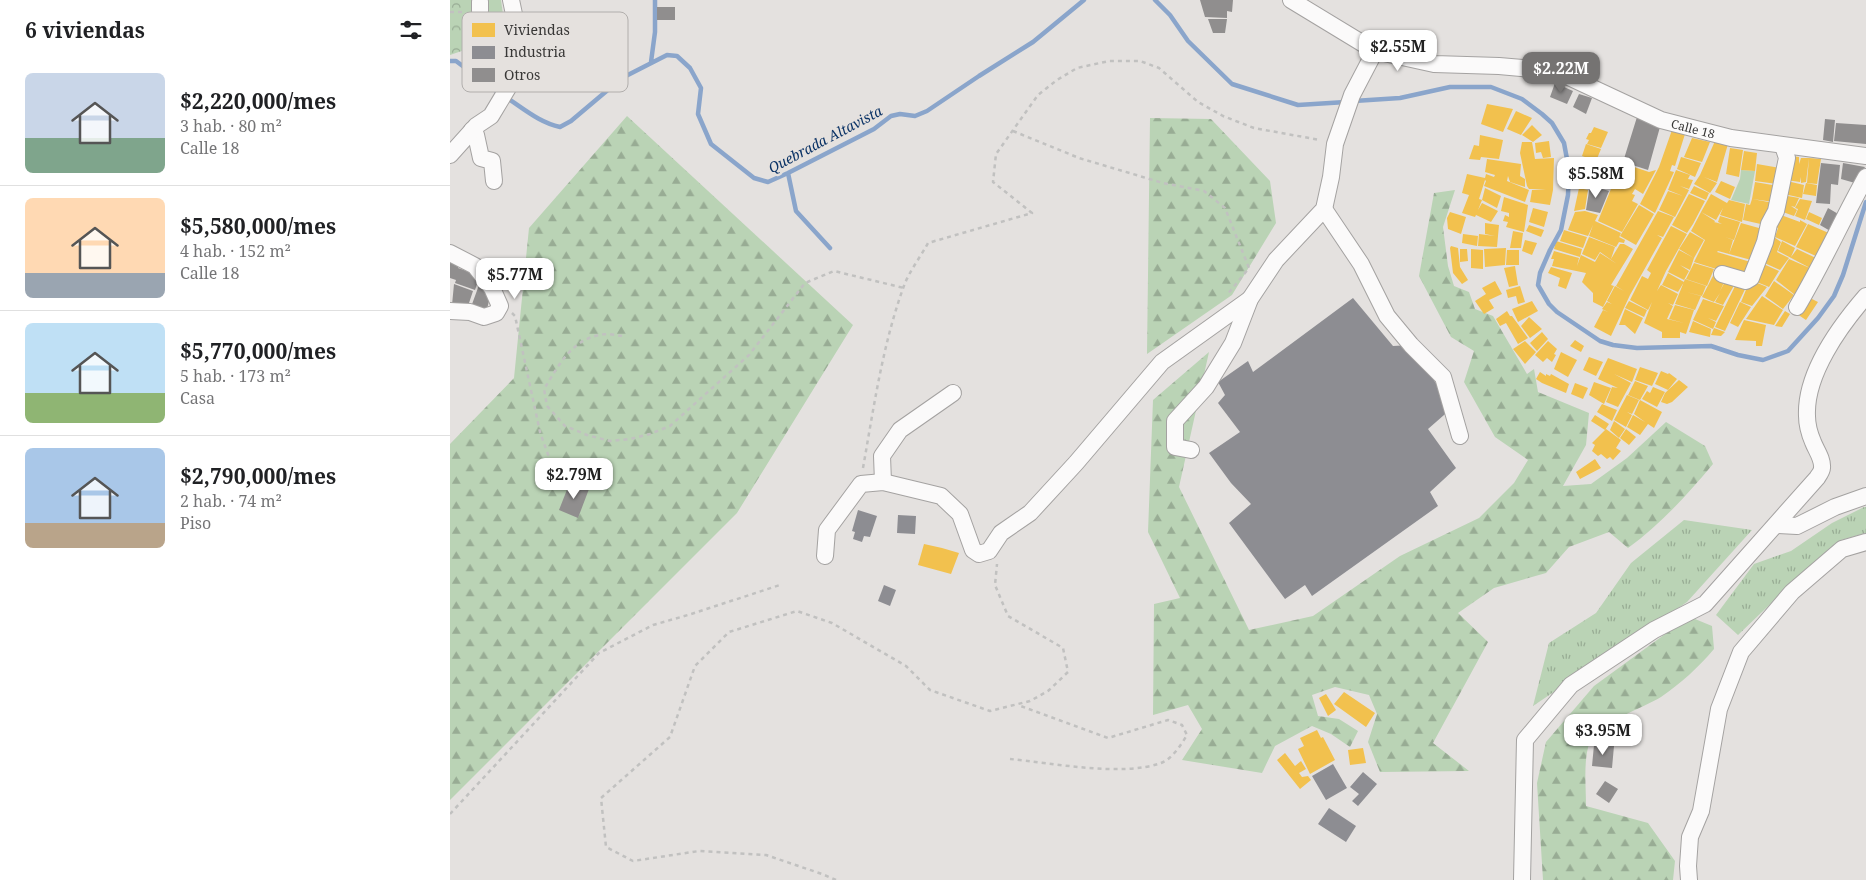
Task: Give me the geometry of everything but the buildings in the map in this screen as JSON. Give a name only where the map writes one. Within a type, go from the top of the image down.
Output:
[{"type":"street","name":"Calle 18","points":[[1291,0],[1375,51],[1434,64],[1466,64],[1556,71],[1661,120],[1731,138],[1866,156]]},
{"type":"street","points":[[1191,450],[1175,447],[1175,421],[1206,387],[1233,343],[1250,299],[1276,260],[1324,209],[1331,177],[1335,144],[1352,95],[1375,51]]},
{"type":"street","points":[[450,154],[472,130],[490,116],[506,92]]},
{"type":"street","points":[[472,130],[476,135],[482,158],[492,161],[494,181]]},
{"type":"street","points":[[1722,274],[1746,281],[1751,278],[1765,242],[1769,224],[1776,211],[1787,158],[1783,146]]},
{"type":"street","points":[[1797,307],[1817,273],[1866,177]]},
{"type":"street","points":[[1324,209],[1361,264],[1387,316],[1411,345],[1443,377],[1460,436]]},
{"type":"street","points":[[450,253],[475,266],[492,288],[500,306],[496,313],[484,317],[470,312],[450,311]]},
{"type":"street","points":[[1522,880],[1525,740],[1571,684],[1654,630],[1704,604],[1809,489],[1822,469],[1821,460],[1812,441],[1807,417],[1810,387],[1813,378],[1845,320],[1866,296]]},
{"type":"street","points":[[825,556],[827,530],[861,484],[883,482],[941,496],[960,514],[973,550],[979,554],[989,550],[1001,533],[1030,513],[1076,463],[1162,362],[1250,299]]},
{"type":"street","points":[[883,482],[882,456],[900,430],[953,392]]},
{"type":"street","points":[[1776,525],[1797,526],[1866,496]]},
{"type":"street","points":[[1689,880],[1690,837],[1701,812],[1718,710],[1740,652],[1792,592],[1842,549],[1866,542]]},
{"type":"path","points":[[861,484],[874,403],[886,351],[906,281],[928,243],[1032,213],[993,182],[996,154],[1038,95],[1057,80],[1078,68],[1109,61],[1140,61],[1160,68],[1198,102],[1223,116],[1254,128],[1305,136],[1335,144]]},
{"type":"path","points":[[1013,130],[1079,158],[1163,183],[1204,191],[1225,208],[1249,268],[1226,296]]},
{"type":"path","points":[[622,336],[599,334],[576,344],[564,358],[544,389],[547,406],[565,426],[610,441],[650,434],[670,426],[749,355],[805,283],[834,271],[904,288]]},
{"type":"path","points":[[500,306],[515,316],[540,432],[556,477]]},
{"type":"path","points":[[836,880],[766,854],[699,851],[632,861],[606,847],[601,798],[670,737],[695,666],[729,632],[797,611],[832,623],[906,666],[930,690],[990,711],[1030,701],[1048,691],[1068,672],[1063,648],[1008,616],[995,585],[1001,533]]},
{"type":"path","points":[[450,814],[599,653],[653,625],[780,585]]},
{"type":"path","points":[[1010,759],[1107,769],[1134,769],[1162,762],[1178,749],[1187,735],[1182,725],[1168,720],[1108,738],[1016,705]]},
{"type":"green space","points":[[450,0],[501,0],[503,12],[462,12],[462,51],[450,55]]},
{"type":"green space","points":[[627,116],[853,325],[737,513],[450,800],[450,444],[514,378],[529,228]]},
{"type":"green space","points":[[1150,118],[1211,119],[1270,181],[1276,223],[1232,295],[1147,354]]},
{"type":"green space","points":[[1741,170],[1755,171],[1749,204],[1731,200],[1740,179]]},
{"type":"green space","points":[[1455,190],[1443,227],[1448,266],[1454,286],[1469,292],[1475,309],[1493,316],[1527,374],[1534,369],[1538,392],[1589,413],[1586,445],[1563,486],[1591,484],[1627,458],[1666,422],[1705,446],[1713,464],[1673,509],[1628,548],[1609,532],[1569,547],[1546,573],[1494,588],[1458,613],[1488,642],[1433,743],[1469,771],[1380,772],[1368,742],[1377,714],[1369,695],[1335,687],[1312,695],[1318,716],[1339,719],[1358,731],[1350,747],[1331,734],[1312,726],[1275,746],[1262,773],[1182,760],[1202,729],[1188,705],[1153,715],[1154,604],[1180,598],[1148,532],[1153,400],[1209,352],[1179,487],[1249,630],[1313,616],[1400,556],[1479,518],[1514,483],[1528,460],[1495,437],[1464,382],[1474,351],[1451,337],[1419,276],[1434,193]]},
{"type":"green space","points":[[1866,507],[1866,533],[1841,540],[1812,564],[1738,635],[1716,615],[1754,564],[1791,551],[1832,523]]},
{"type":"green space","points":[[1684,520],[1752,530],[1687,602],[1533,706],[1549,643],[1596,613],[1631,563]]},
{"type":"green space","points":[[1695,619],[1712,626],[1714,649],[1689,675],[1661,697],[1611,722],[1594,735],[1588,748],[1586,764],[1586,806],[1648,823],[1675,861],[1673,880],[1543,880],[1537,783],[1546,742],[1594,686],[1683,621]]},
{"type":"waterway","points":[[651,62],[655,32],[655,0]]},
{"type":"waterway","name":"Quebrada Altavista","points":[[628,75],[667,55],[677,56],[690,68],[701,88],[698,114],[711,144],[754,178],[768,182],[874,129],[891,116],[900,114],[915,116],[927,111],[1033,42],[1084,0]]},
{"type":"waterway","name":"Quebrada Altavista","points":[[1155,0],[1170,15],[1188,41],[1232,84],[1298,105],[1346,102]]},
{"type":"waterway","name":"Quebrada Altavista","points":[[450,61],[456,61],[462,66]]},
{"type":"waterway","points":[[1354,101],[1400,98],[1450,87],[1491,87],[1522,99],[1552,123],[1564,143],[1569,170],[1568,195],[1561,230],[1540,273],[1538,285],[1549,304],[1557,312],[1600,341],[1613,345],[1637,348],[1711,346],[1738,355],[1763,360],[1788,351],[1818,318],[1834,296],[1843,275],[1866,202]]},
{"type":"waterway","name":"Quebrada Altavista","points":[[507,98],[539,119],[560,127],[571,121],[605,92]]},
{"type":"waterway","points":[[788,173],[796,211],[830,248]]}]
